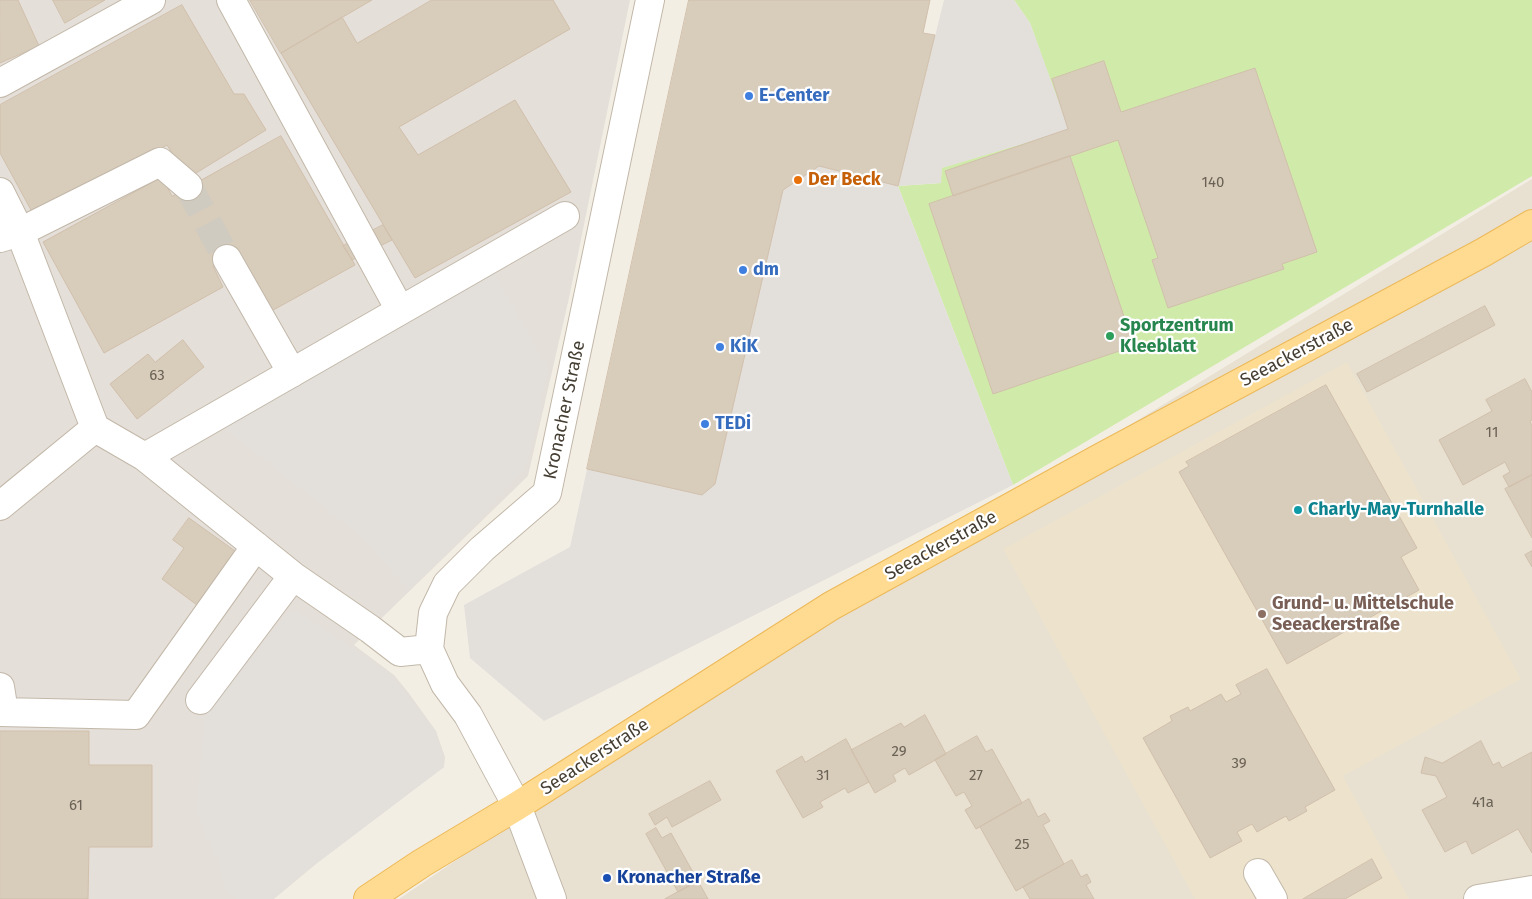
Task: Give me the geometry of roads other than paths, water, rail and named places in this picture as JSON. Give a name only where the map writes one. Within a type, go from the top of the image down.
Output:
[{"type":"main road","name":"Seeackerstraße","points":[[368,899],[422,862],[517,806],[831,606],[1100,458],[1484,252],[1532,224]]},
{"type":"street","points":[[0,83],[151,0]]},
{"type":"street","points":[[231,0],[400,310]]},
{"type":"street","name":"Kronacher Straße","points":[[429,649],[433,613],[447,584],[482,549],[547,493],[650,0]]},
{"type":"street","points":[[10,235],[160,162],[188,186]]},
{"type":"street","points":[[0,192],[10,235],[95,428],[145,457],[294,576],[400,652],[429,649],[445,684],[468,715],[517,806],[552,899]]},
{"type":"street","points":[[145,457],[565,216]]},
{"type":"street","points":[[226,259],[292,373]]},
{"type":"street","points":[[0,506],[95,428]]},
{"type":"street","points":[[1,704],[136,715],[256,546]]},
{"type":"street","points":[[200,700],[294,576]]},
{"type":"street","points":[[1258,873],[1273,899]]},
{"type":"street","points":[[1478,899],[1532,890]]},
{"type":"tunnel","points":[[188,186],[227,259]]},
{"type":"place","name":"E-Center","points":[[749,96]]},
{"type":"place","name":"Der Beck","points":[[798,180]]},
{"type":"place","name":"dm","points":[[743,270]]},
{"type":"place","name":"Sportzentrum Kleeblatt","points":[[1110,336]]},
{"type":"place","name":"KiK","points":[[720,347]]},
{"type":"place","name":"TEDi","points":[[705,424]]},
{"type":"place","name":"Charly-May-Turnhalle","points":[[1298,510]]},
{"type":"place","name":"Grund- u. Mittelschule Seeackerstraße","points":[[1262,614]]},
{"type":"place","name":"Kronacher Straße","points":[[607,878]]}]
